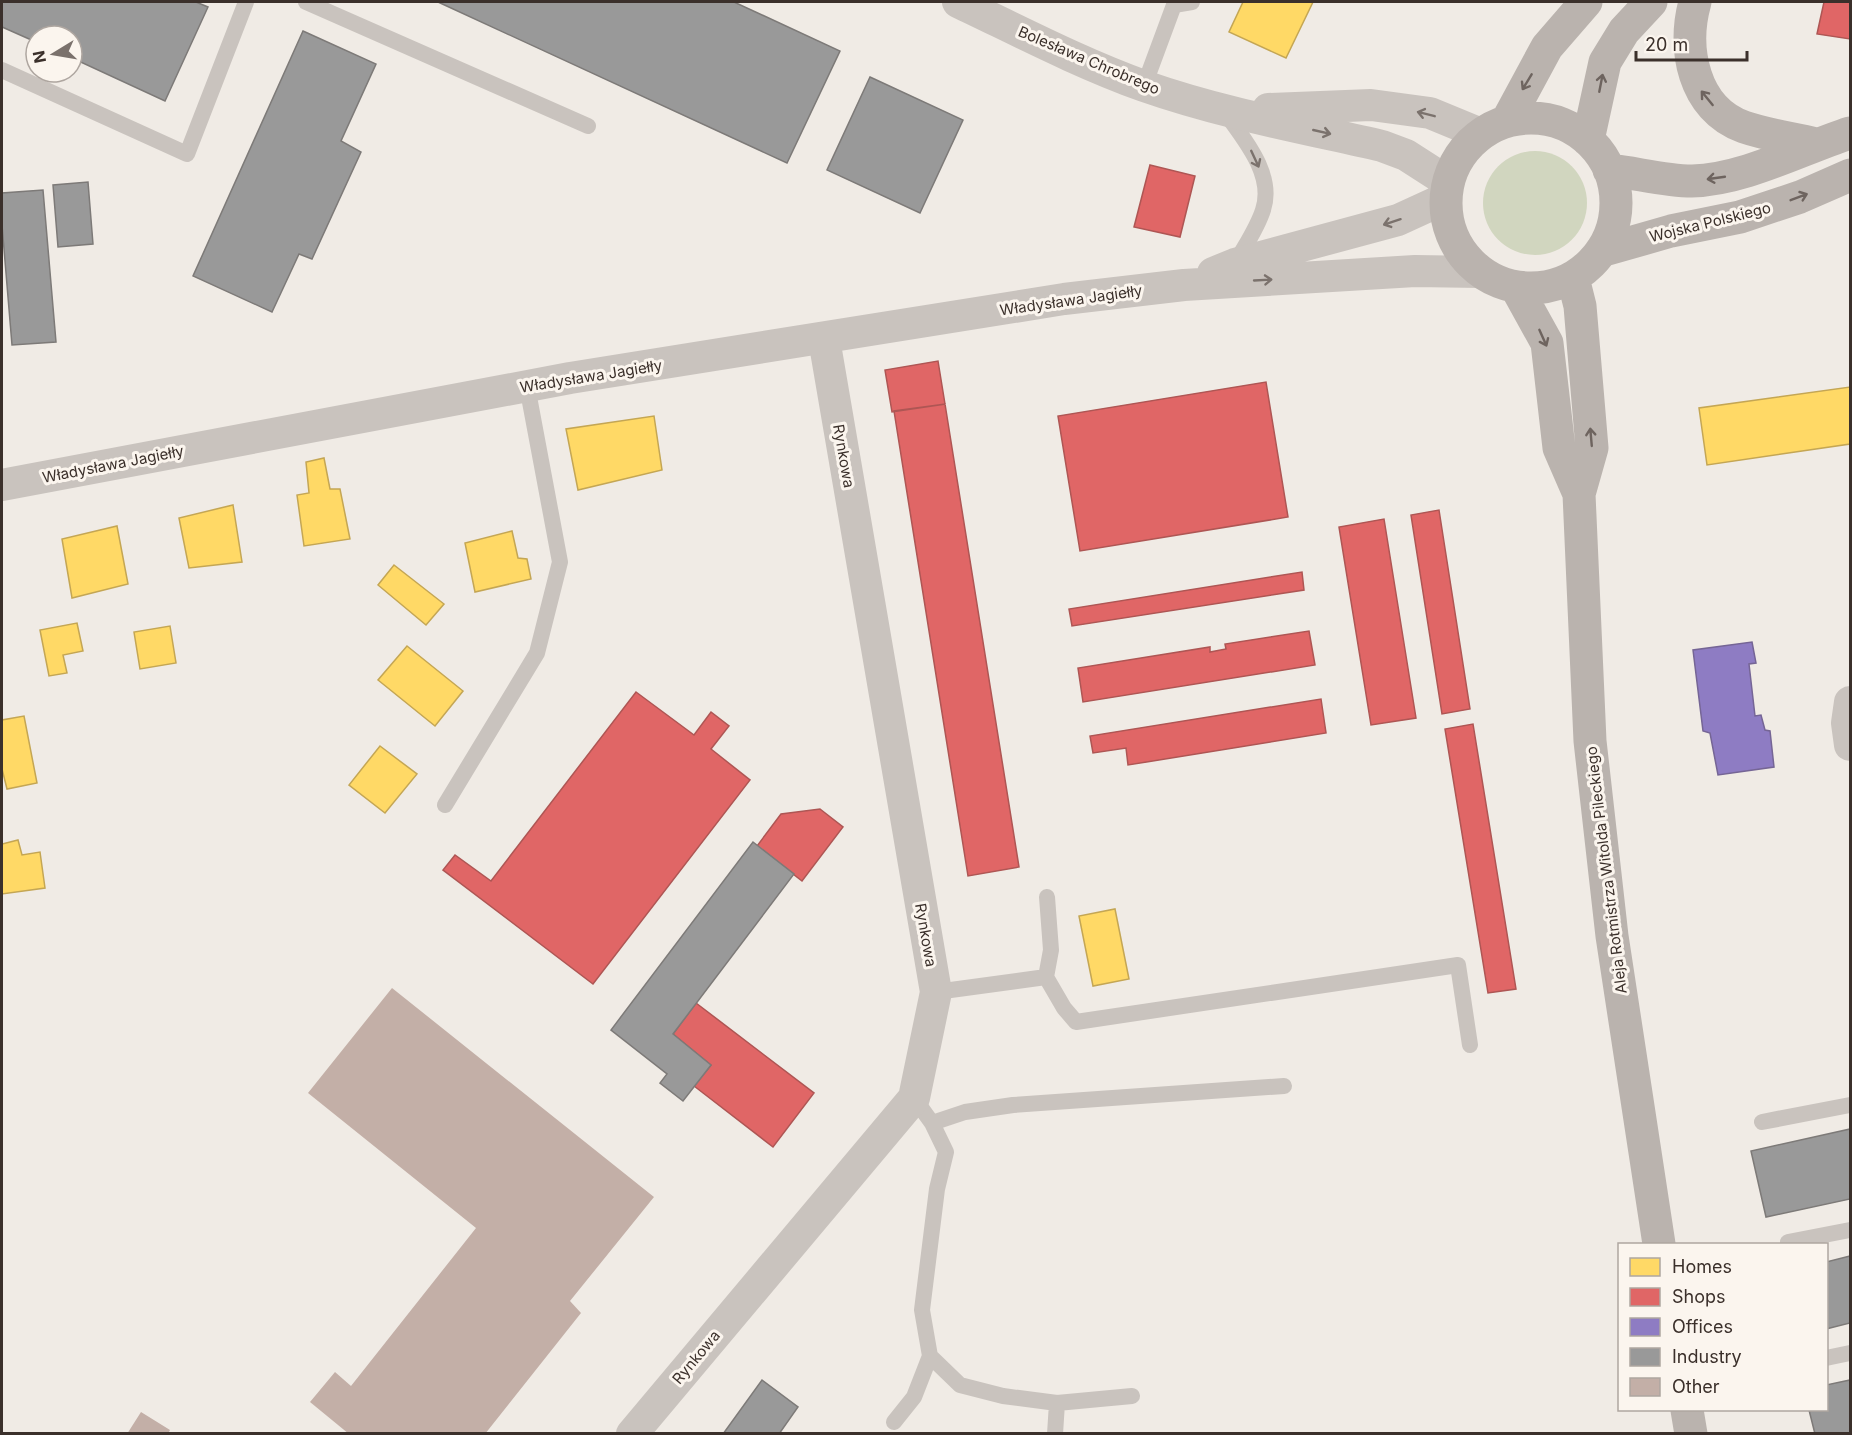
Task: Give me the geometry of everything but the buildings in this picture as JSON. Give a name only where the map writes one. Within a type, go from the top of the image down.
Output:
[{"type":"street","name":"Bolesława Chrobrego","points":[[958,2],[1070,55],[1144,86],[1224,110],[1382,146],[1407,155],[1447,190]]},
{"type":"street","points":[[1494,127],[1547,47],[1586,2]]},
{"type":"street","points":[[1588,140],[1605,62],[1624,32],[1651,2]]},
{"type":"street","points":[[1695,2],[1690,19],[1691,50],[1694,74],[1702,93],[1721,114],[1743,127],[1816,144]]},
{"type":"street","name":"Bolesława Chrobrego","points":[[1224,110],[1371,105],[1430,113],[1494,127]]},
{"type":"street","points":[[1524,118],[1550,120],[1575,129],[1588,140],[1609,170],[1615,190],[1616,211],[1611,232],[1601,251],[1573,278],[1554,285],[1534,288],[1516,287],[1497,282],[1481,272],[1465,257],[1454,239],[1447,219],[1447,190],[1455,163],[1466,147],[1494,127],[1524,118]]},
{"type":"street","points":[[1609,170],[1692,181],[1723,178],[1851,133]]},
{"type":"street","name":"Wojska Polskiego","points":[[1601,251],[1671,231],[1740,217],[1800,197],[1851,175]]},
{"type":"street","name":"Władysława Jagiełły","points":[[1184,285],[1235,264],[1398,220],[1447,190]]},
{"type":"street","name":"Władysława Jagiełły","points":[[2,485],[527,386],[1064,299],[1184,285],[1415,271],[1481,272]]},
{"type":"street","name":"Aleja Rotmistrza Witolda Pileckiego","points":[[1573,278],[1580,306],[1592,448],[1580,494],[1590,741],[1612,936],[1659,1243]]},
{"type":"street","name":"Aleja Rotmistrza Witolda Pileckiego","points":[[1516,287],[1547,343],[1559,448],[1580,494]]},
{"type":"street","name":"Rynkowa","points":[[632,1434],[914,1098],[936,992],[824,339]]},
{"type":"street","points":[[1851,702],[1847,723],[1851,745]]},
{"type":"street","points":[[1687,1411],[1691,1434]]},
{"type":"lane","points":[[2,70],[187,154],[246,2]]},
{"type":"lane","points":[[306,2],[588,126]]},
{"type":"lane","points":[[1144,86],[1174,3],[1192,2]]},
{"type":"lane","points":[[1224,110],[1256,158],[1264,182],[1264,209],[1235,264]]},
{"type":"lane","points":[[445,805],[537,653],[560,562],[527,386]]},
{"type":"lane","points":[[1047,897],[1050,950],[1046,977],[1064,1008],[1076,1022],[1458,965],[1470,1045]]},
{"type":"lane","points":[[936,992],[1046,977]]},
{"type":"lane","points":[[933,1123],[965,1112],[1013,1105],[1284,1086]]},
{"type":"lane","points":[[894,1422],[914,1397],[930,1356],[922,1310],[937,1189],[946,1152],[933,1123],[914,1098]]},
{"type":"lane","points":[[1762,1122],[1851,1105]]},
{"type":"lane","points":[[1788,1242],[1851,1230]]},
{"type":"lane","points":[[1828,1358],[1851,1353]]},
{"type":"lane","points":[[930,1356],[960,1385],[1003,1396],[1057,1403],[1132,1396]]},
{"type":"lane","points":[[1055,1434],[1057,1403]]},
{"type":"green space","points":[[1535,151],[1555,155],[1572,166],[1583,183],[1587,203],[1583,223],[1572,240],[1555,251],[1535,255],[1515,251],[1498,240],[1487,223],[1483,203],[1487,183],[1498,166],[1515,155]]}]
